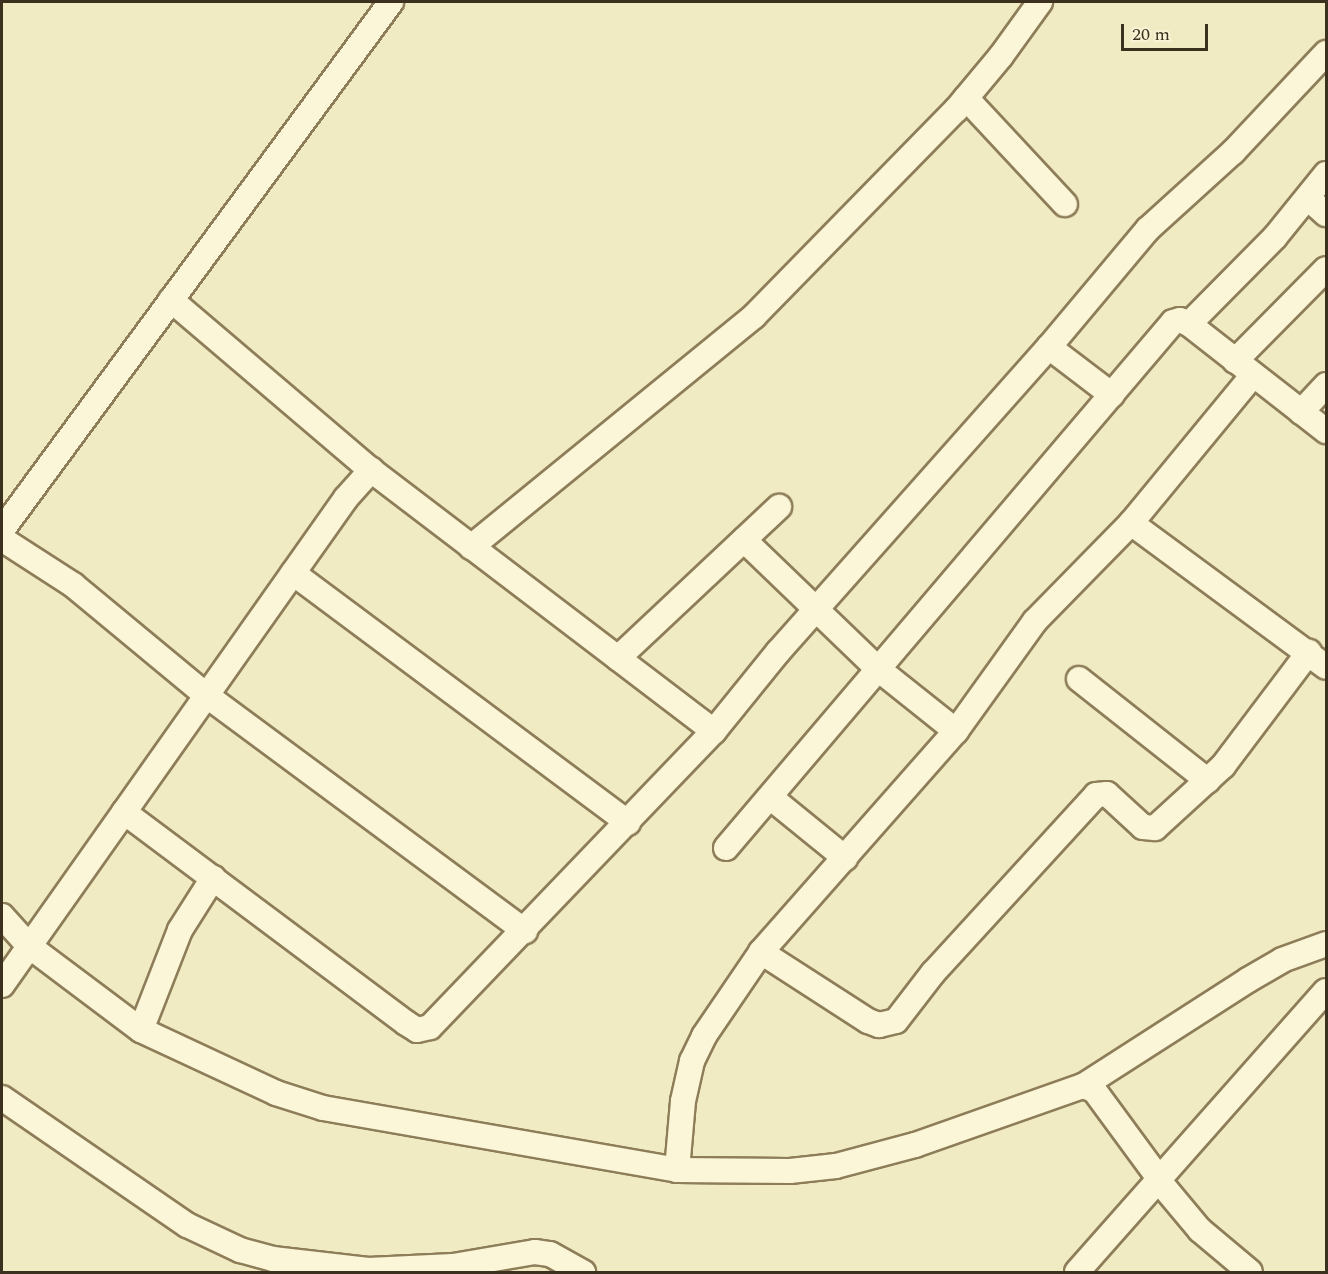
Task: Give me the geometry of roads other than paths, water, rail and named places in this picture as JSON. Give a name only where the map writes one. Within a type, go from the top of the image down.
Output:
[{"type":"street","points":[[2,530],[391,2]]},
{"type":"street","points":[[471,547],[754,316],[966,98],[1040,2]]},
{"type":"street","points":[[124,812],[417,1030],[430,1027],[525,931],[714,731],[817,609],[1049,347],[1148,229],[1233,152],[1326,53]]},
{"type":"street","points":[[966,98],[1065,204]]},
{"type":"street","points":[[1189,324],[1262,251],[1326,174]]},
{"type":"street","points":[[1308,198],[1326,214]]},
{"type":"street","points":[[677,1170],[683,1101],[692,1061],[704,1036],[761,952],[956,731],[1035,621],[1131,523],[1244,368],[1326,269]]},
{"type":"street","points":[[171,300],[370,470],[714,731]]},
{"type":"street","points":[[726,848],[1173,322],[1180,320],[1189,324],[1326,431]]},
{"type":"street","points":[[1049,347],[1112,395]]},
{"type":"street","points":[[1301,412],[1326,384]]},
{"type":"street","points":[[2,985],[293,573],[370,470]]},
{"type":"street","points":[[618,658],[779,507]]},
{"type":"street","points":[[761,952],[868,1021],[887,1025],[905,1012],[933,973],[1096,795],[1107,794],[1149,830],[1208,781],[1320,659],[1131,523]]},
{"type":"street","points":[[2,539],[73,585],[206,696],[525,931]]},
{"type":"street","points":[[744,540],[877,668],[956,731]]},
{"type":"street","points":[[293,573],[628,823]]},
{"type":"street","points":[[1079,679],[1208,781]]},
{"type":"street","points":[[770,797],[845,858]]},
{"type":"street","points":[[141,1030],[180,930],[213,878]]},
{"type":"street","points":[[2,915],[29,946],[141,1030],[247,1081],[323,1108],[677,1170],[768,1172],[836,1167],[915,1145],[1083,1086],[1282,960],[1326,944]]},
{"type":"street","points":[[1077,1272],[1326,991]]},
{"type":"street","points":[[1083,1086],[1094,1090],[1159,1180],[1200,1230],[1250,1272]]},
{"type":"street","points":[[2,1098],[197,1230],[240,1250],[297,1268],[404,1270],[535,1252],[550,1254],[583,1272]]}]
